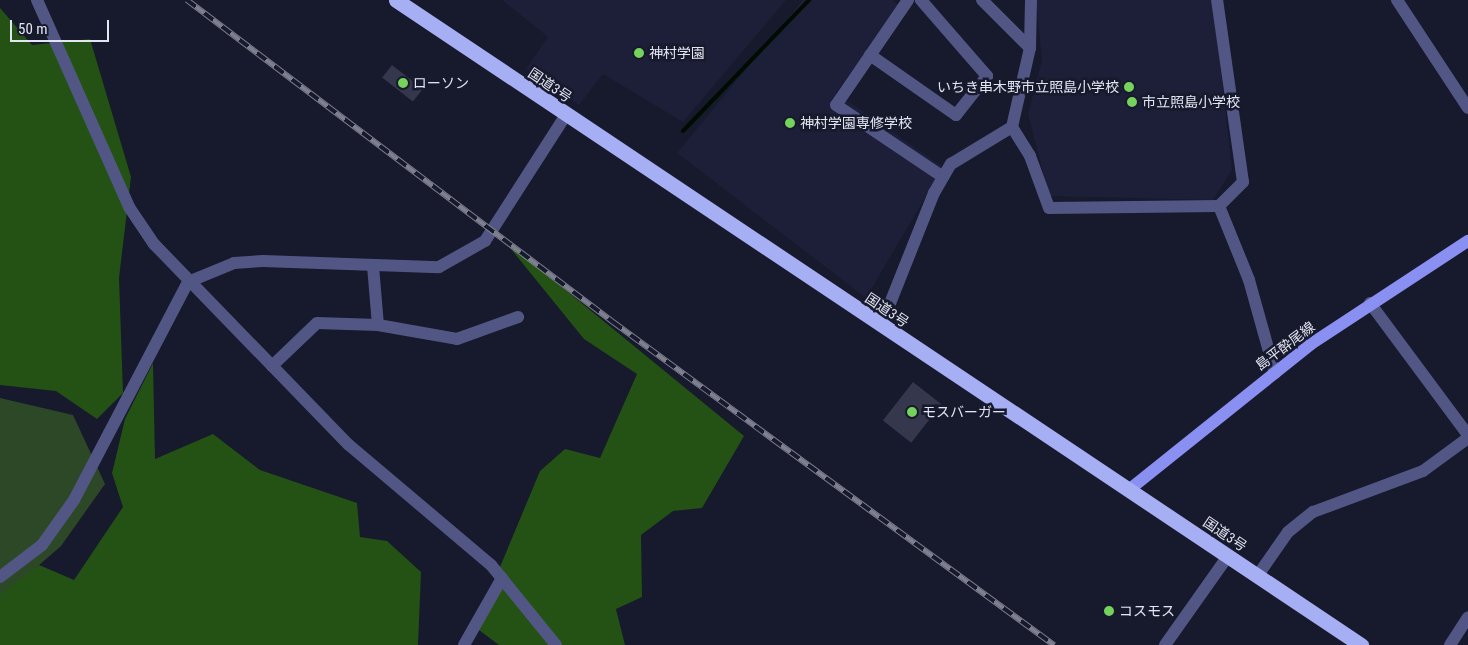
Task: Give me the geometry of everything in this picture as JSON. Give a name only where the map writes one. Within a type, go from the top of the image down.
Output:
[{"type":"highway","name":"国道3号","points":[[396,0],[881,326],[1130,488],[1361,645]]},
{"type":"main road","name":"島平酔尾線","points":[[1130,488],[1275,372],[1370,303],[1468,241]]},
{"type":"street","points":[[37,0],[129,206],[154,244],[188,282],[349,445],[450,528],[502,578],[556,645]]},
{"type":"street","points":[[908,0],[836,105],[943,177]]},
{"type":"street","points":[[870,55],[956,115],[987,76],[921,0]]},
{"type":"street","points":[[982,0],[1030,48]]},
{"type":"street","points":[[1031,0],[1030,48],[1012,127],[1030,156],[1049,208],[1219,206],[1243,182],[1217,0]]},
{"type":"street","points":[[1397,0],[1468,108]]},
{"type":"street","points":[[0,577],[42,545],[74,500],[188,282],[234,263],[439,267],[485,241],[566,115]]},
{"type":"street","points":[[881,326],[943,177],[951,164],[1012,127]]},
{"type":"street","points":[[1219,206],[1249,280],[1275,372]]},
{"type":"street","points":[[373,266],[378,325]]},
{"type":"street","points":[[1258,576],[1288,532],[1313,512],[1423,471],[1468,437],[1370,303]]},
{"type":"street","points":[[272,366],[317,323],[378,325],[457,339],[518,317]]},
{"type":"street","points":[[1165,645],[1228,556]]},
{"type":"street","points":[[464,645],[502,578]]},
{"type":"street","points":[[1450,645],[1468,616]]},
{"type":"shaded area","name":"神村学園","points":[[502,0],[786,0],[683,122],[603,74],[579,105],[526,69],[548,37]]},
{"type":"shaded area","name":"神村学園専修学校","points":[[803,0],[892,0],[899,5],[836,93],[943,167],[866,298],[677,153]]},
{"type":"shaded area","name":"いちき串木野市立照島小学校","points":[[1036,0],[1213,0],[1232,170],[1213,200],[1049,196],[1028,114],[1042,61]]},
{"type":"green space","points":[[0,8],[32,45],[90,39],[131,177],[119,278],[123,393],[97,419],[56,391],[0,385]]},
{"type":"green space","points":[[502,238],[744,436],[702,508],[673,511],[641,535],[642,597],[616,609],[625,645],[499,645],[475,627],[540,471],[565,449],[600,458],[637,374],[584,339]]},
{"type":"green space","points":[[153,363],[155,459],[213,434],[260,470],[357,503],[360,537],[387,541],[421,572],[418,645],[0,645],[0,595],[39,565],[74,580],[123,507],[112,473],[125,419]]},
{"type":"green space","points":[[0,398],[73,415],[105,484],[61,546],[0,599]]},
{"type":"building","name":"ローソン","points":[[392,65],[423,89],[413,102],[382,78]]},
{"type":"building","name":"モスバーガー","points":[[913,382],[941,404],[911,443],[883,421]]},
{"type":"waterway","points":[[683,131],[809,0]]},
{"type":"railway","points":[[187,0],[613,322],[1054,645]]},
{"type":"place","name":"神村学園","points":[[639,53]]},
{"type":"place","name":"ローソン","points":[[403,83]]},
{"type":"place","name":"いちき串木野市立照島小学校","points":[[1129,87]]},
{"type":"place","name":"市立照島小学校","points":[[1132,102]]},
{"type":"place","name":"神村学園専修学校","points":[[790,123]]},
{"type":"place","name":"モスバーガー","points":[[912,412]]},
{"type":"place","name":"コスモス","points":[[1109,611]]}]
